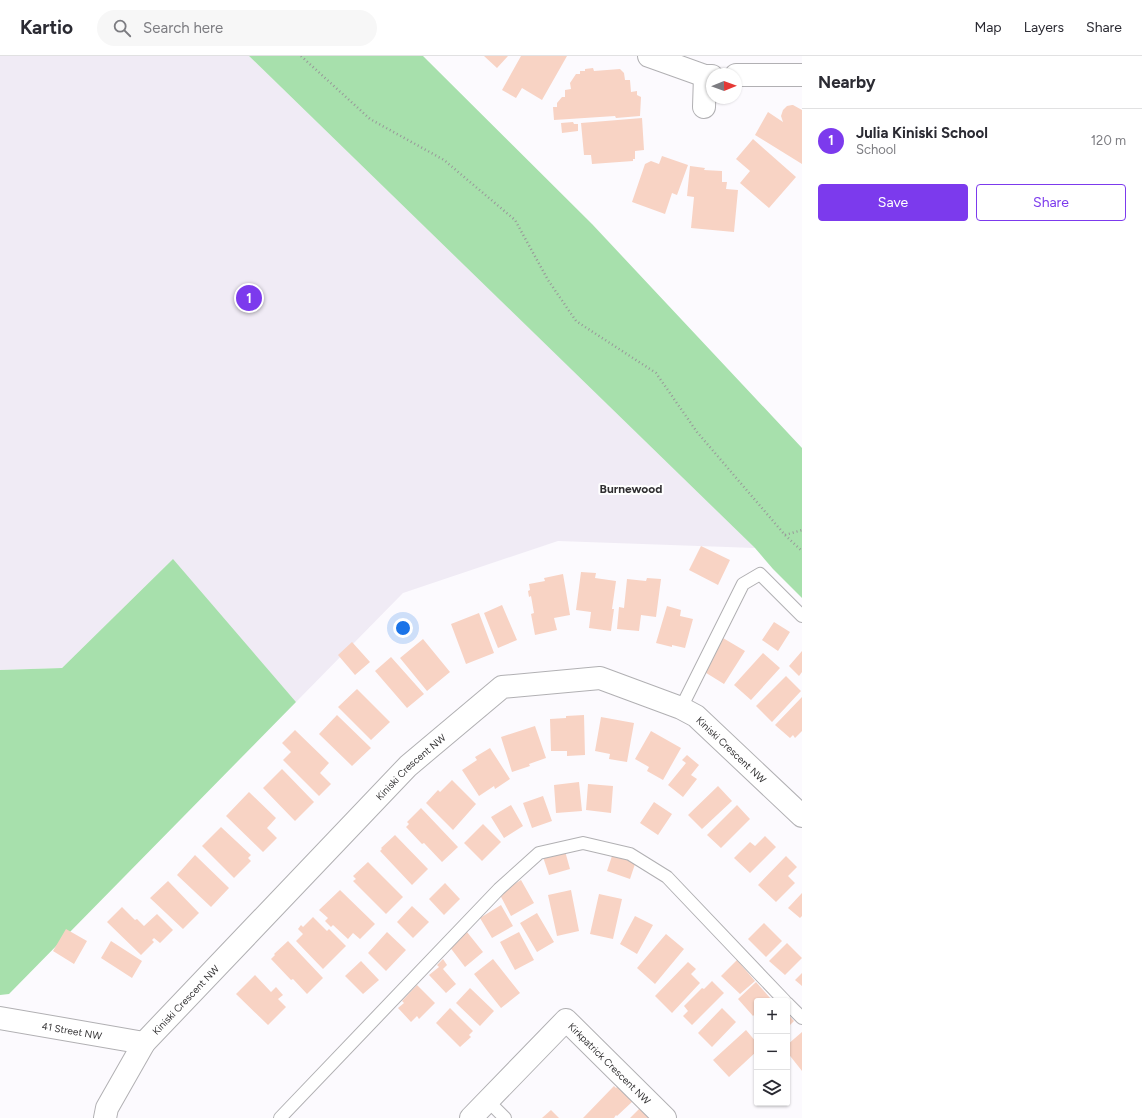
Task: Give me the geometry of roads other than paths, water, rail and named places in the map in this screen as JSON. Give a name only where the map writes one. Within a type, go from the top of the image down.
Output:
[{"type":"street","points":[[649,56],[706,75]]},
{"type":"street","points":[[742,76],[802,75]]},
{"type":"street","points":[[704,107],[706,95]]},
{"type":"street","name":"Kiniski Crescent NW","points":[[105,1118],[107,1108],[144,1043],[408,766],[502,687],[600,678],[681,708],[696,716],[802,816]]},
{"type":"street","name":"41 Street NW","points":[[0,1018],[144,1043]]},
{"type":"street","name":"Kirkpatrick Crescent NW","points":[[471,1118],[566,1020],[665,1118]]},
{"type":"lane","points":[[681,708],[743,584],[760,574],[802,616]]},
{"type":"lane","points":[[280,1118],[499,889],[539,853],[583,843],[630,854],[667,877],[782,998]]},
{"type":"lane","points":[[790,1006],[802,1018]]},
{"type":"lane","points":[[488,1101],[505,1118]]},
{"type":"place","name":"Julia Kiniski School","points":[[249,298]]},
{"type":"district","name":"Burnewood","points":[[631,489]]}]
